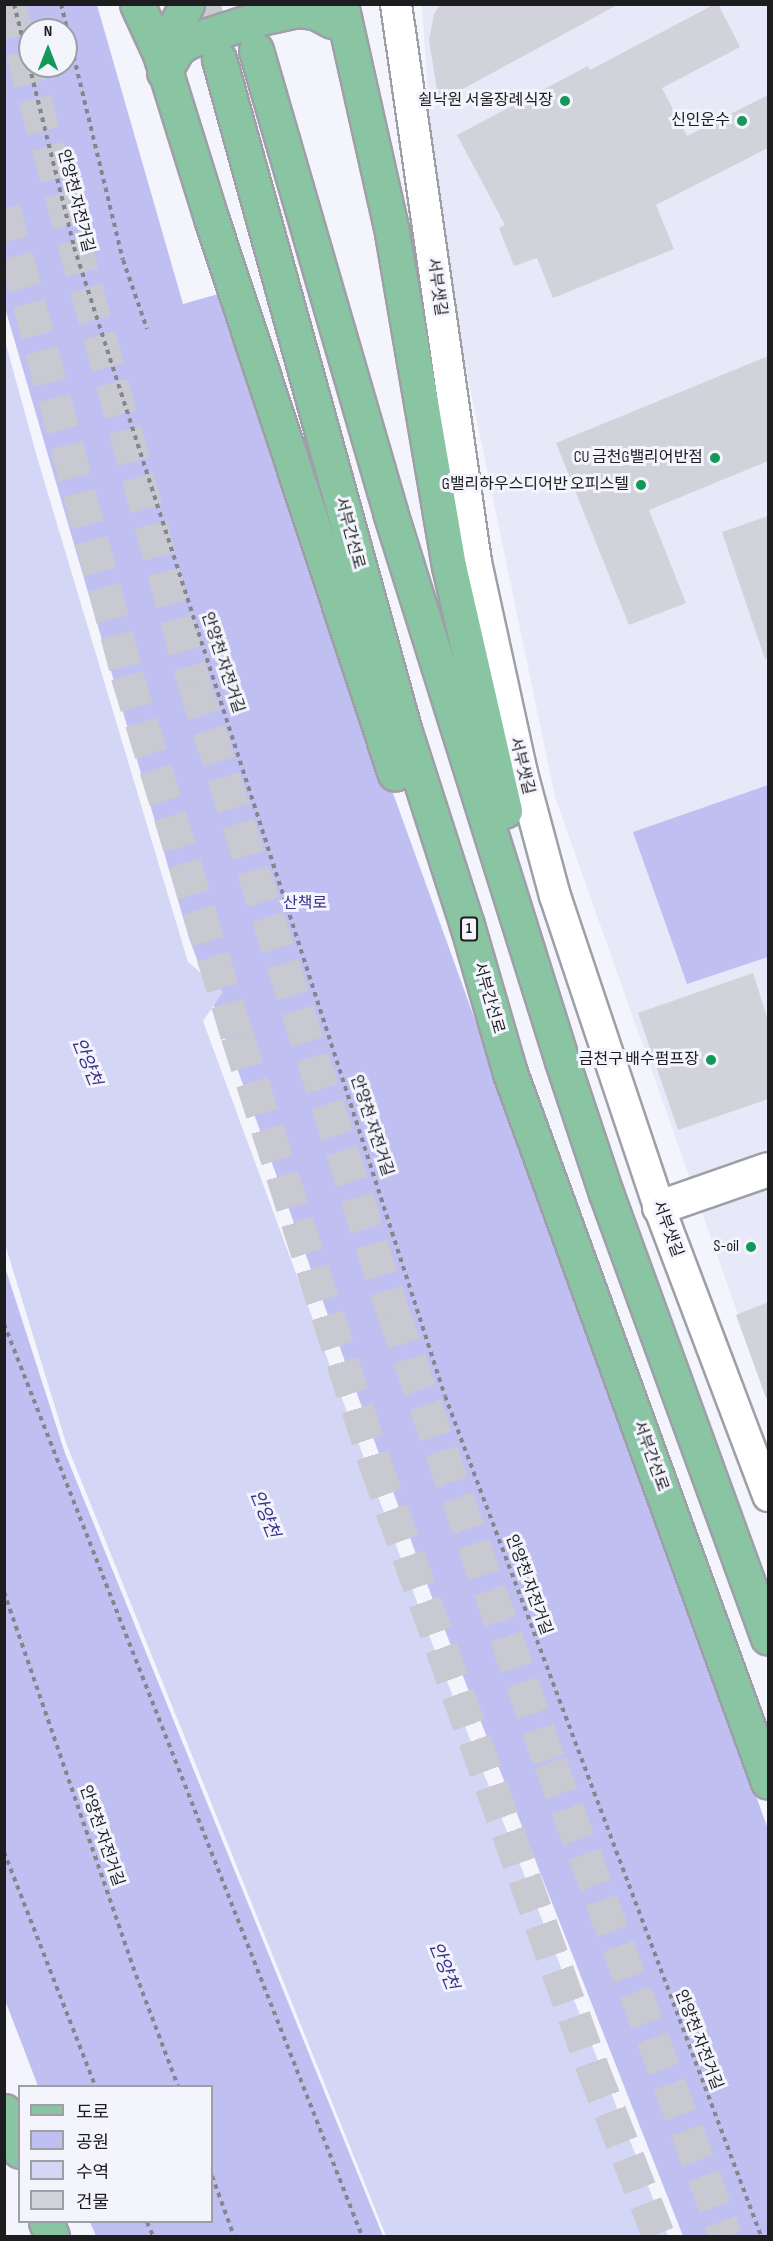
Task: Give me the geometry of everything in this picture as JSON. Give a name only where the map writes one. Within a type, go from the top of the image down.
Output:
[{"type":"main road","points":[[137,4],[162,63],[332,590],[392,765],[510,1073]]},
{"type":"main road","points":[[162,63],[187,4]]},
{"type":"main road","points":[[162,63],[189,41],[257,19],[298,10],[315,12],[331,10],[354,63],[392,233],[449,566],[562,1061]]},
{"type":"main road","points":[[256,50],[390,512],[562,1061],[606,1193],[768,1637]]},
{"type":"main road","name":"서부간선로","points":[[219,60],[404,729],[467,925],[510,1073],[768,1782]]},
{"type":"main road","points":[[4,2111],[18,2146]]},
{"type":"street","name":"서부샛길","points":[[396,4],[473,542],[494,654],[522,773],[555,896],[659,1207],[768,1496]]},
{"type":"street","points":[[659,1207],[768,1169]]},
{"type":"path","name":"안양천 자전거길","points":[[14,4],[74,247],[445,1396],[761,2236]]},
{"type":"path","points":[[61,4],[123,260],[147,329]]},
{"type":"path","points":[[4,1324],[362,2236]]},
{"type":"path","name":"안양천 자전거길","points":[[4,1592],[136,1975],[178,2085]]},
{"type":"path","points":[[4,1852],[95,2085]]},
{"type":"path","points":[[213,2179],[234,2236]]},
{"type":"shaded area","points":[[422,5],[768,5],[768,1399],[555,797],[463,354],[434,181]]},
{"type":"green space","name":"산책로","points":[[5,5],[97,5],[183,304],[225,292],[360,702],[768,1829],[768,2236],[683,2236],[433,1600],[189,938],[5,308]]},
{"type":"green space","points":[[768,785],[768,957],[687,984],[633,832]]},
{"type":"green space","points":[[5,1267],[65,1453],[383,2236],[96,2236],[90,2223],[213,2223],[213,2085],[38,2085],[5,2000]]},
{"type":"water","name":"안양천","points":[[4,337],[37,457],[188,962],[223,992],[203,1021],[435,1651],[668,2236],[386,2236],[66,1443],[5,1244]]},
{"type":"building","points":[[441,4],[619,4],[439,102],[429,40],[434,14]]},
{"type":"building","points":[[718,4],[740,47],[662,88],[687,136],[768,95],[768,148],[656,205],[674,249],[553,298],[537,258],[514,266],[499,228],[505,225],[457,135],[588,66],[590,70]]},
{"type":"building","name":"G밸리하우스디어반 오피스텔","points":[[768,356],[768,461],[649,510],[686,603],[629,625],[556,443]]},
{"type":"building","points":[[768,516],[768,658],[765,659],[722,532]]},
{"type":"building","name":"금천구 배수펌프장","points":[[753,973],[768,1020],[768,1099],[678,1130],[638,1013]]},
{"type":"building","points":[[768,1302],[768,1398],[766,1398],[736,1315]]},
{"type":"tunnel","points":[[9,4],[194,683],[393,1312],[550,1762],[726,2236]]},
{"type":"tunnel","points":[[204,4],[219,59]]},
{"type":"tunnel","points":[[4,208],[127,675],[237,1035],[375,1463],[592,2066],[659,2236]]},
{"type":"place","name":"쉴낙원 서울장례식장","points":[[565,101]]},
{"type":"place","name":"신인운수","points":[[742,121]]},
{"type":"place","name":"CU 금천G밸리어반점","points":[[715,458]]},
{"type":"place","name":"G밸리하우스디어반 오피스텔","points":[[641,485]]},
{"type":"place","name":"금천구 배수펌프장","points":[[711,1060]]},
{"type":"place","name":"S-oil","points":[[751,1247]]}]
